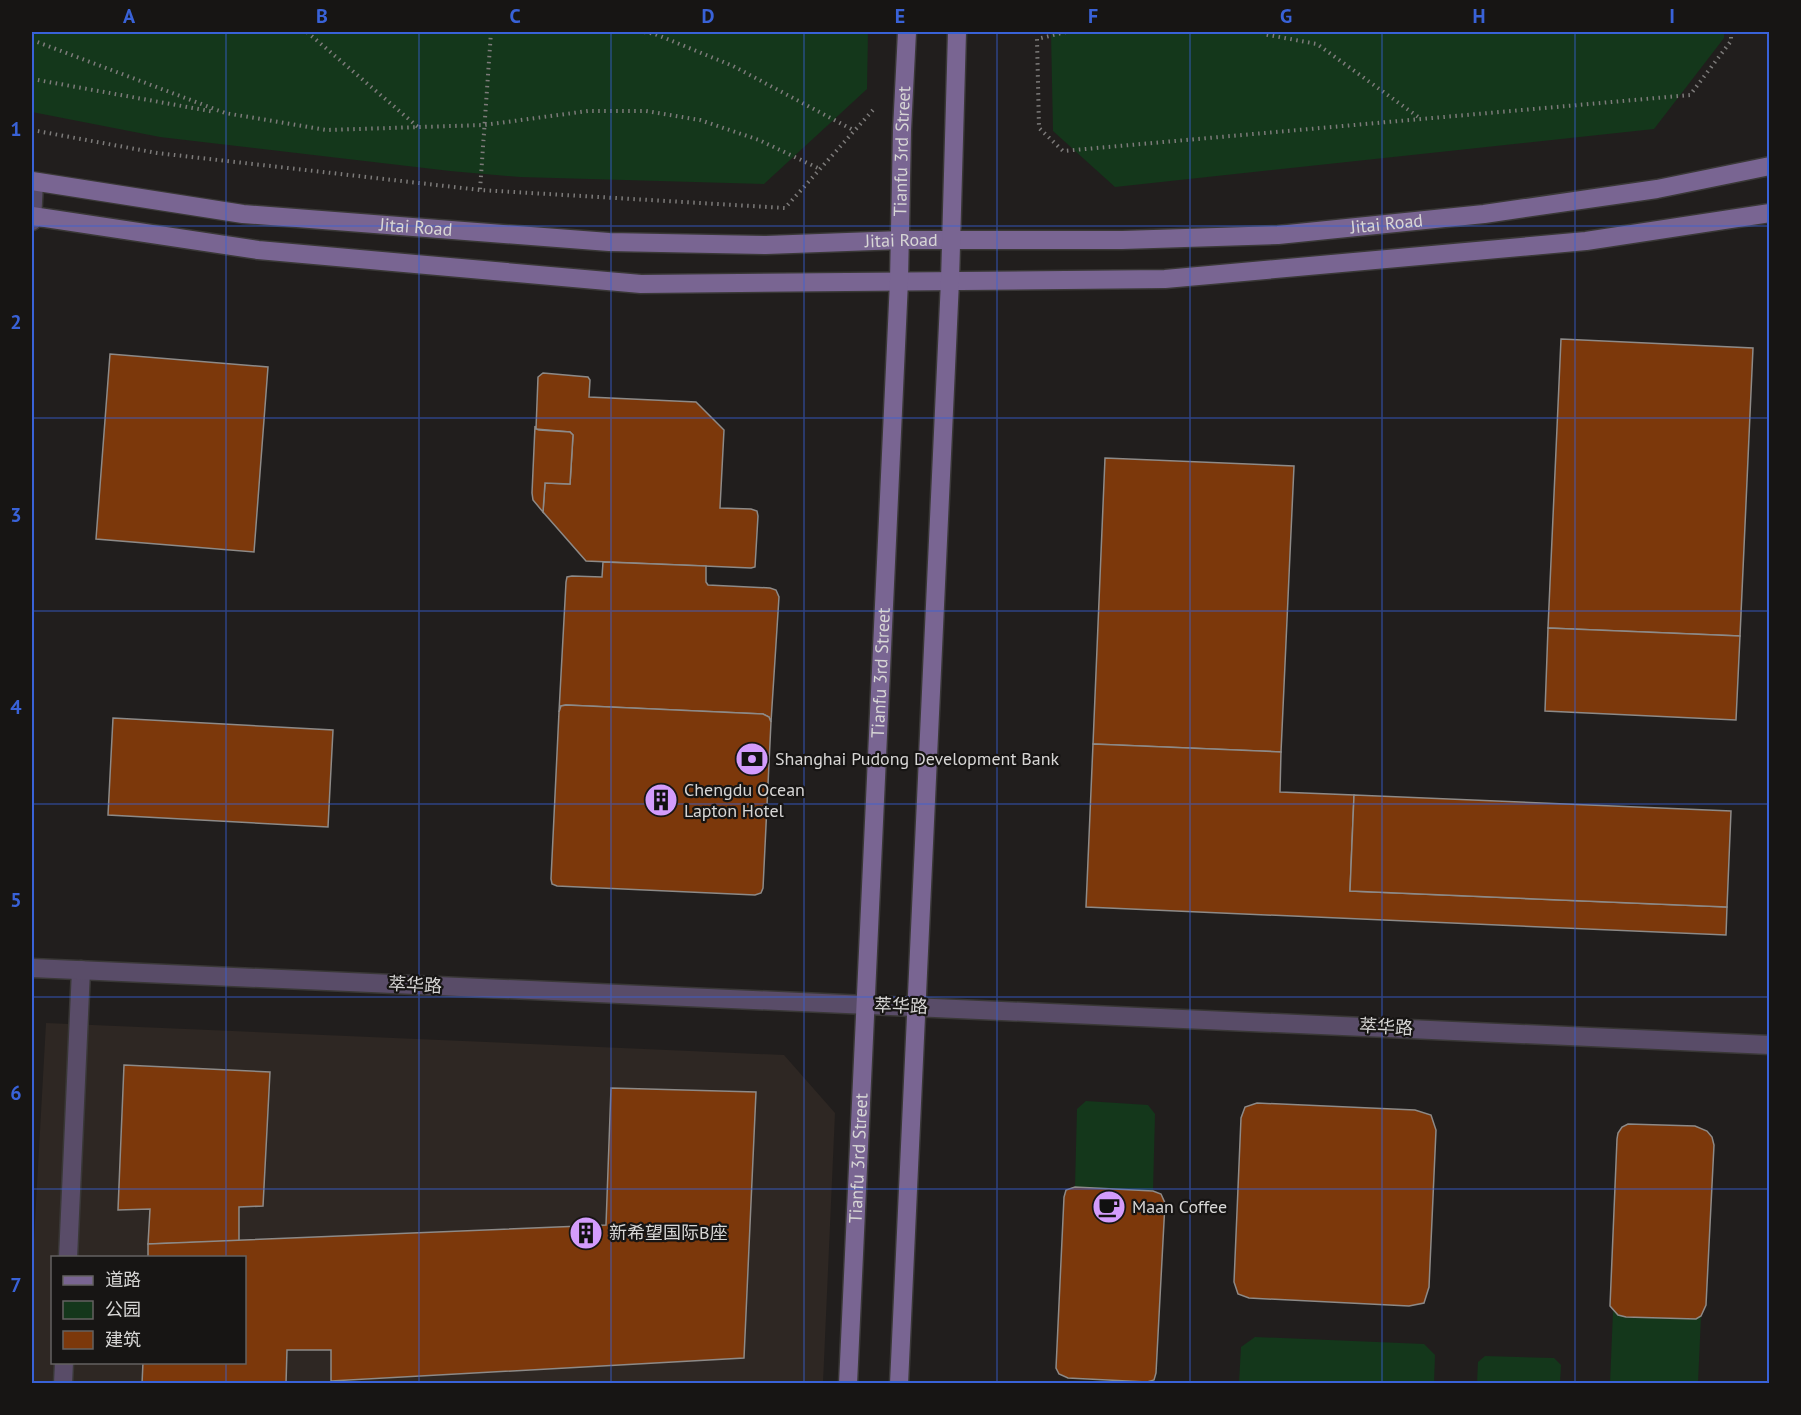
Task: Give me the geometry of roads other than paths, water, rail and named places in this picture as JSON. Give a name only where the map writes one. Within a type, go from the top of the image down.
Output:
[{"type":"street","name":"Tianfu 3rd Street","points":[[848,1383],[901,240],[906,32]]},
{"type":"street","points":[[899,1383],[950,281],[957,32]]},
{"type":"street","name":"Jitai Road","points":[[33,182],[243,214],[609,242],[766,245],[901,240],[1122,240],[1278,235],[1484,214],[1657,189],[1770,166]]},
{"type":"street","points":[[32,221],[33,182]]},
{"type":"street","name":"Jitai Road","points":[[32,216],[258,250],[641,284],[1165,279],[1586,240],[1770,213]]},
{"type":"street","name":"萃华路","points":[[32,968],[1770,1045]]},
{"type":"street","points":[[68,1256],[81,970]]},
{"type":"street","points":[[63,1383],[64,1364]]},
{"type":"place","name":"Shanghai Pudong Development Bank","points":[[752,759]]},
{"type":"place","name":"Chengdu Ocean Lapton Hotel","points":[[661,800]]},
{"type":"place","name":"Maan Coffee","points":[[1109,1207]]},
{"type":"place","name":"新希望国际B座","points":[[586,1233]]}]
